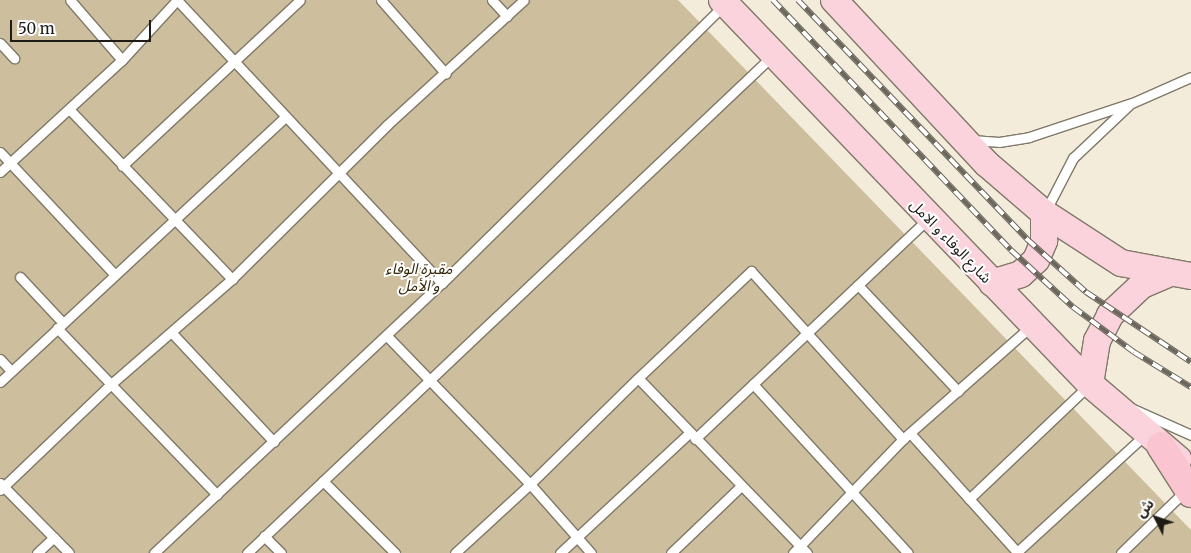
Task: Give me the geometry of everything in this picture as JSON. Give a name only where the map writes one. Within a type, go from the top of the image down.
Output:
[{"type":"highway","points":[[1154,440],[1190,484]]},
{"type":"main road","points":[[834,0],[960,136],[1044,213],[1121,263],[1180,275]]},
{"type":"main road","name":"شارع الوفاء و الامل","points":[[724,2],[1090,384],[1154,440]]},
{"type":"main road","points":[[992,283],[1021,274],[1036,260],[1044,241],[1044,213]]},
{"type":"main road","points":[[1090,384],[1097,341],[1110,315],[1142,285],[1180,275]]},
{"type":"lane","points":[[0,172],[122,60],[176,0],[232,63],[442,283]]},
{"type":"lane","points":[[122,166],[300,0]]},
{"type":"lane","points":[[381,0],[446,74]]},
{"type":"lane","points":[[492,0],[508,16]]},
{"type":"lane","points":[[69,553],[1,486],[110,385],[232,279],[339,175],[386,125],[446,74],[524,0]]},
{"type":"lane","points":[[73,1],[122,60]]},
{"type":"lane","points":[[154,553],[442,283],[724,2]]},
{"type":"lane","points":[[0,43],[14,58]]},
{"type":"lane","points":[[246,553],[431,381],[774,54]]},
{"type":"lane","points":[[960,136],[984,141],[1013,140],[1132,103],[1191,77]]},
{"type":"lane","points":[[1044,213],[1073,158],[1132,103]]},
{"type":"lane","points":[[69,109],[232,279]]},
{"type":"lane","points":[[0,382],[284,118]]},
{"type":"lane","points":[[0,152],[115,275]]},
{"type":"lane","points":[[560,553],[753,384],[929,218]]},
{"type":"lane","points":[[455,553],[530,484],[751,271],[807,333],[969,499],[1014,552],[1154,440]]},
{"type":"lane","points":[[20,277],[110,385],[217,495]]},
{"type":"lane","points":[[858,285],[958,391]]},
{"type":"lane","points":[[792,553],[803,549],[853,491],[906,436],[1033,325]]},
{"type":"lane","points":[[172,333],[274,442]]},
{"type":"lane","points":[[387,336],[530,484],[591,553]]},
{"type":"lane","points":[[0,360],[11,371]]},
{"type":"lane","points":[[638,378],[740,487],[803,549]]},
{"type":"lane","points":[[753,384],[908,553]]},
{"type":"lane","points":[[969,499],[1090,384]]},
{"type":"lane","points":[[1113,404],[1149,414],[1191,434]]},
{"type":"lane","points":[[322,481],[395,553]]},
{"type":"lane","points":[[1121,553],[1190,484]]},
{"type":"lane","points":[[671,553],[740,487]]},
{"type":"lane","points":[[264,536],[281,553]]},
{"type":"lane","points":[[37,553],[54,537]]},
{"type":"green space","name":"مقبرة الوفاء و الأمل","points":[[0,0],[678,0],[1191,530],[1191,553],[0,553]]},
{"type":"railway","points":[[773,0],[1011,250],[1073,307],[1134,352],[1191,387]]},
{"type":"railway","points":[[798,0],[1027,239],[1086,292],[1191,362]]}]
